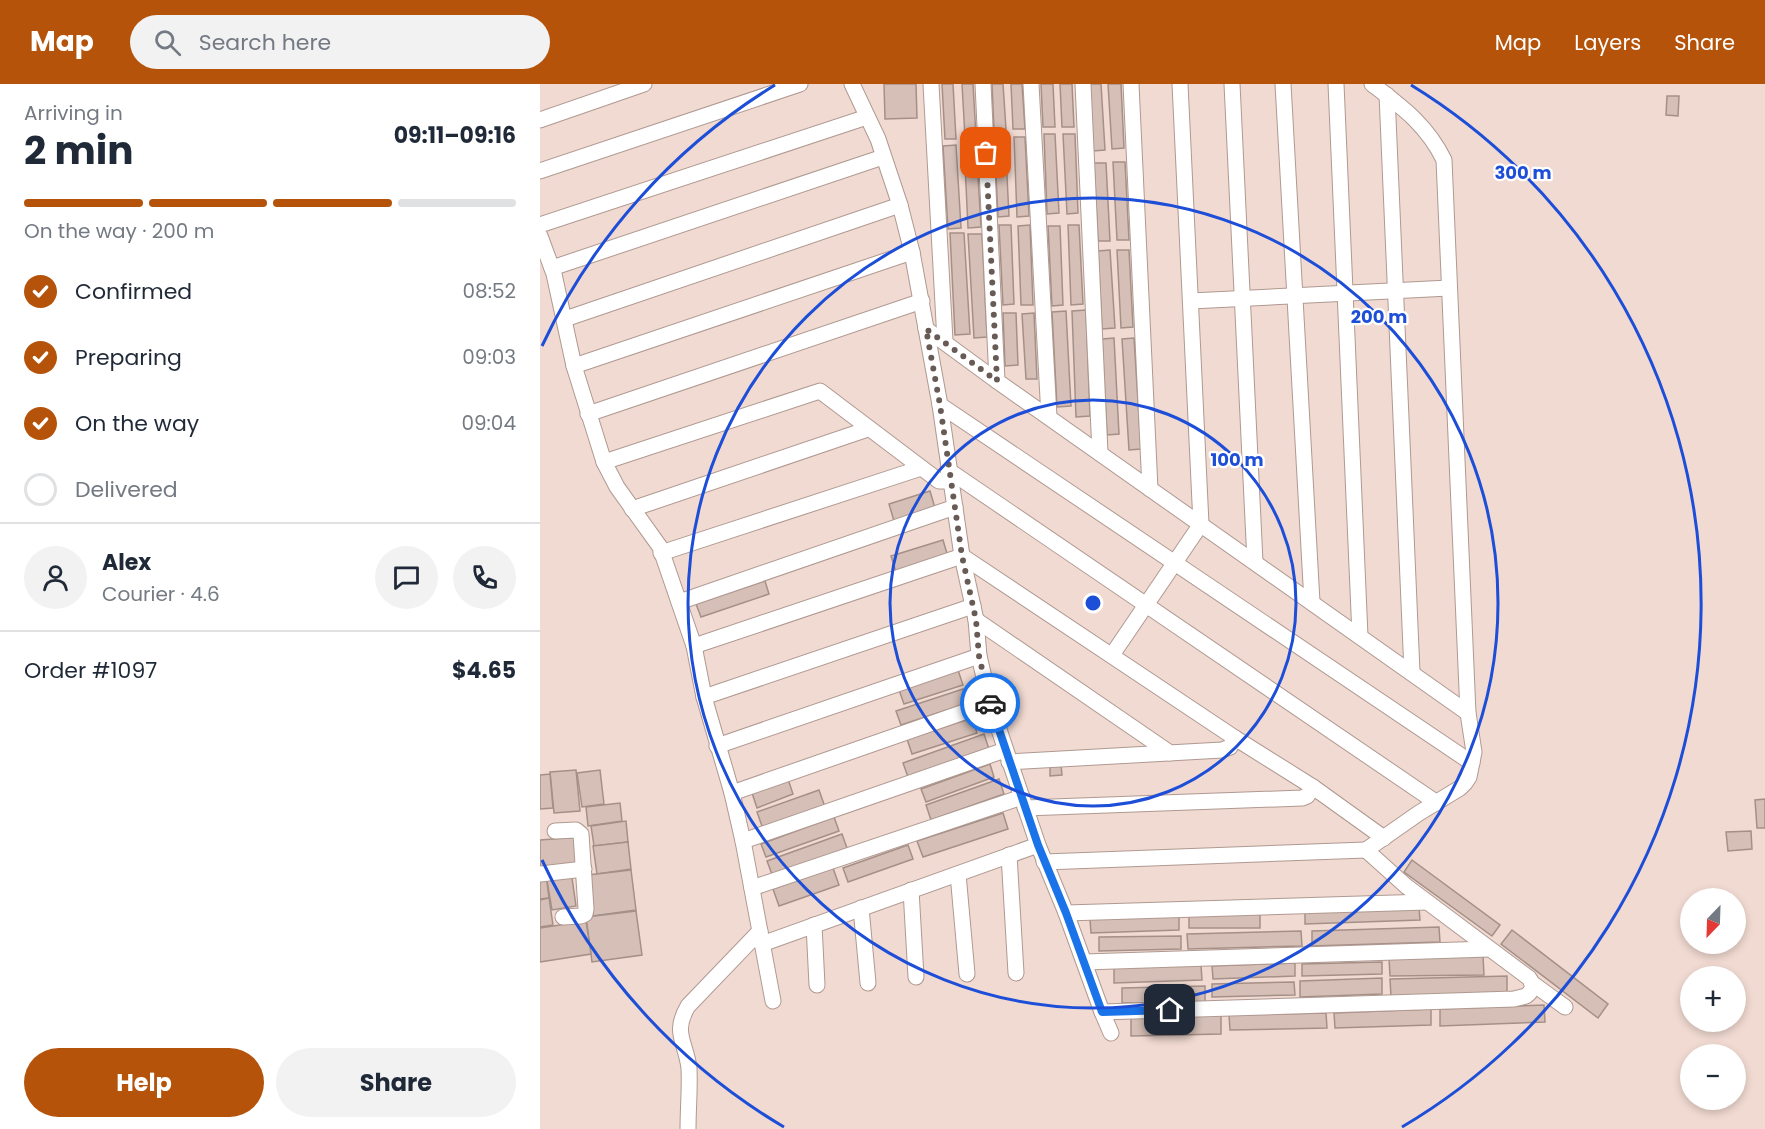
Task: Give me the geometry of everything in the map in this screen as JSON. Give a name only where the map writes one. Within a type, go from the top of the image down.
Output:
[{"type":"street","points":[[540,120],[644,84]]},
{"type":"street","points":[[540,171],[800,84]]},
{"type":"street","points":[[852,84],[883,157],[900,205],[912,252],[940,405],[949,475],[974,613],[979,656],[990,703],[1044,862],[1066,913],[1111,1033]]},
{"type":"street","points":[[931,84],[945,341]]},
{"type":"street","points":[[983,84],[997,381]]},
{"type":"street","points":[[1031,84],[1049,417]]},
{"type":"street","points":[[1083,84],[1100,453]]},
{"type":"street","points":[[1131,84],[1150,489]]},
{"type":"street","points":[[1112,655],[1201,524],[1180,84]]},
{"type":"street","points":[[1232,84],[1255,562]]},
{"type":"street","points":[[1283,84],[1312,602]]},
{"type":"street","points":[[1336,84],[1360,636]]},
{"type":"street","points":[[1044,862],[1366,850],[1460,788],[1468,777],[1474,752],[1468,713],[1444,160],[1435,141],[1422,125],[1372,84]]},
{"type":"street","points":[[1387,95],[1412,672]]},
{"type":"street","points":[[540,225],[867,117]]},
{"type":"street","points":[[552,267],[883,157]]},
{"type":"street","points":[[565,319],[900,205]]},
{"type":"street","points":[[540,236],[552,267],[574,366],[604,462],[617,487],[660,547],[694,646],[704,697],[732,793],[743,841],[773,1001]]},
{"type":"street","points":[[574,366],[912,252]]},
{"type":"street","points":[[1191,301],[1449,288]]},
{"type":"street","points":[[588,414],[922,302]]},
{"type":"street","points":[[926,329],[1468,713]]},
{"type":"street","points":[[604,462],[820,391],[939,482],[949,475]]},
{"type":"street","points":[[940,405],[1472,763]]},
{"type":"street","points":[[632,509],[868,429]]},
{"type":"street","points":[[662,553],[921,468]]},
{"type":"street","points":[[949,475],[1437,802]]},
{"type":"street","points":[[679,602],[955,507]]},
{"type":"street","points":[[694,646],[962,556]]},
{"type":"street","points":[[962,556],[1313,788],[1384,838]]},
{"type":"street","points":[[704,697],[974,613]]},
{"type":"street","points":[[974,613],[1170,753]]},
{"type":"street","points":[[717,746],[979,656]]},
{"type":"street","points":[[732,793],[990,703]]},
{"type":"street","points":[[743,841],[1007,756],[1222,750],[1230,747],[1235,738]]},
{"type":"street","points":[[753,888],[1024,803],[1302,798],[1307,796],[1313,788]]},
{"type":"street","points":[[555,831],[579,831],[581,834],[585,914],[563,917]]},
{"type":"street","points":[[688,1129],[689,1069],[681,1037],[681,1019],[688,1006],[761,937],[814,925],[1038,845]]},
{"type":"street","points":[[1366,850],[1427,902],[1565,1007]]},
{"type":"street","points":[[1009,855],[1016,973]]},
{"type":"street","points":[[540,874],[584,869]]},
{"type":"street","points":[[958,874],[967,974]]},
{"type":"street","points":[[911,890],[916,977]]},
{"type":"street","points":[[1066,913],[1427,902]]},
{"type":"street","points":[[861,908],[868,983]]},
{"type":"street","points":[[814,925],[817,985]]},
{"type":"street","points":[[1084,962],[1489,949]]},
{"type":"street","points":[[1102,1012],[1514,999],[1530,993],[1532,983]]},
{"type":"building","points":[[884,84],[916,84],[917,118],[885,119]]},
{"type":"building","points":[[942,84],[953,84],[956,139],[945,139]]},
{"type":"building","points":[[962,84],[973,84],[976,136],[965,137]]},
{"type":"building","points":[[992,84],[1003,84],[1006,129],[994,130]]},
{"type":"building","points":[[1011,84],[1022,84],[1025,129],[1013,129]]},
{"type":"building","points":[[1041,84],[1053,84],[1055,127],[1043,127]]},
{"type":"building","points":[[1060,84],[1072,84],[1074,127],[1062,127]]},
{"type":"building","points":[[1089,84],[1101,84],[1105,150],[1093,151]]},
{"type":"building","points":[[1108,84],[1121,84],[1124,148],[1112,149]]},
{"type":"building","points":[[1667,96],[1679,96],[1678,116],[1666,115]]},
{"type":"building","points":[[1044,134],[1055,134],[1059,213],[1047,214]]},
{"type":"building","points":[[1063,134],[1075,134],[1078,213],[1067,214]]},
{"type":"building","points":[[994,136],[1005,136],[1009,216],[998,217]]},
{"type":"building","points":[[1014,137],[1025,137],[1029,216],[1017,217]]},
{"type":"building","points":[[976,142],[981,227],[968,228],[964,143]]},
{"type":"building","points":[[956,145],[961,228],[948,229],[943,146]]},
{"type":"building","points":[[1113,162],[1125,162],[1129,240],[1117,240]]},
{"type":"building","points":[[1094,163],[1106,163],[1110,241],[1098,241]]},
{"type":"building","points":[[999,225],[1011,225],[1014,304],[1003,305]]},
{"type":"building","points":[[1030,225],[1033,305],[1021,305],[1018,226]]},
{"type":"building","points":[[1068,225],[1079,225],[1083,304],[1071,305]]},
{"type":"building","points":[[1048,226],[1060,226],[1063,305],[1052,306]]},
{"type":"building","points":[[950,233],[964,233],[970,334],[955,335]]},
{"type":"building","points":[[968,234],[982,234],[987,337],[974,338]]},
{"type":"building","points":[[1110,250],[1115,328],[1102,329],[1098,251]]},
{"type":"building","points":[[1117,250],[1129,250],[1133,327],[1121,328]]},
{"type":"building","points":[[1086,310],[1090,416],[1076,417],[1072,311]]},
{"type":"building","points":[[1066,311],[1071,406],[1057,407],[1052,312]]},
{"type":"building","points":[[1003,313],[1016,313],[1018,365],[1005,366]]},
{"type":"building","points":[[1034,313],[1037,379],[1026,379],[1022,314]]},
{"type":"building","points":[[1114,338],[1119,434],[1107,435],[1102,339]]},
{"type":"building","points":[[1134,338],[1141,449],[1129,450],[1122,339]]},
{"type":"building","points":[[930,491],[935,508],[894,521],[889,504]]},
{"type":"building","points":[[943,540],[948,557],[896,572],[891,556]]},
{"type":"building","points":[[765,581],[769,594],[701,617],[696,604]]},
{"type":"building","points":[[958,670],[963,685],[904,704],[899,690]]},
{"type":"building","points":[[963,689],[968,703],[901,725],[896,711]]},
{"type":"building","points":[[972,718],[977,733],[912,754],[907,739]]},
{"type":"building","points":[[984,734],[989,749],[908,777],[903,763]]},
{"type":"building","points":[[990,764],[994,777],[926,802],[921,789]]},
{"type":"building","points":[[1050,765],[1061,765],[1062,775],[1050,776]]},
{"type":"building","points":[[576,770],[580,811],[554,813],[550,772]]},
{"type":"building","points":[[600,770],[604,804],[582,807],[577,773]]},
{"type":"building","points":[[550,774],[553,808],[540,809],[540,775]]},
{"type":"building","points":[[788,779],[793,794],[757,808],[752,793]]},
{"type":"building","points":[[999,779],[1004,794],[931,820],[926,805]]},
{"type":"building","points":[[819,790],[825,807],[763,829],[757,812]]},
{"type":"building","points":[[1765,799],[1765,828],[1757,828],[1755,800]]},
{"type":"building","points":[[620,803],[622,821],[588,826],[586,807]]},
{"type":"building","points":[[1003,813],[1008,829],[923,857],[917,841]]},
{"type":"building","points":[[834,817],[839,831],[766,857],[761,844]]},
{"type":"building","points":[[626,821],[628,842],[594,846],[591,826]]},
{"type":"building","points":[[1751,831],[1752,849],[1728,851],[1726,832]]},
{"type":"building","points":[[842,834],[848,851],[773,877],[767,861]]},
{"type":"building","points":[[578,837],[580,864],[540,868],[540,840]]},
{"type":"building","points":[[628,842],[631,869],[597,874],[593,846]]},
{"type":"building","points":[[908,845],[913,859],[848,882],[843,868]]},
{"type":"building","points":[[1412,860],[1500,925],[1492,936],[1404,872]]},
{"type":"building","points":[[833,868],[839,885],[779,906],[773,889]]},
{"type":"building","points":[[631,870],[636,910],[593,916],[588,875]]},
{"type":"building","points":[[571,871],[576,906],[552,910],[546,875]]},
{"type":"building","points":[[546,875],[549,898],[540,899],[540,876]]},
{"type":"building","points":[[549,898],[553,925],[540,927],[540,900]]},
{"type":"building","points":[[1419,908],[1420,920],[1305,924],[1305,912]]},
{"type":"building","points":[[636,911],[642,955],[592,962],[586,917]]},
{"type":"building","points":[[1260,914],[1260,928],[1189,928],[1189,915]]},
{"type":"building","points":[[1179,916],[1179,930],[1091,933],[1090,919]]},
{"type":"building","points":[[586,921],[591,954],[540,962],[540,928]]},
{"type":"building","points":[[1439,927],[1440,942],[1312,946],[1312,931]]},
{"type":"building","points":[[1512,930],[1608,1004],[1598,1018],[1501,944]]},
{"type":"building","points":[[1301,931],[1302,946],[1188,949],[1187,934]]},
{"type":"building","points":[[1181,936],[1181,949],[1099,951],[1099,937]]},
{"type":"building","points":[[1483,956],[1484,975],[1390,976],[1389,958]]},
{"type":"building","points":[[1382,962],[1382,974],[1302,976],[1302,964]]},
{"type":"building","points":[[1295,963],[1295,976],[1213,979],[1212,966]]},
{"type":"building","points":[[1201,965],[1202,980],[1114,983],[1114,968]]},
{"type":"building","points":[[1507,976],[1507,995],[1391,997],[1390,979]]},
{"type":"building","points":[[1382,978],[1382,994],[1300,997],[1300,981]]},
{"type":"building","points":[[1294,982],[1295,995],[1212,997],[1212,984]]},
{"type":"building","points":[[1205,986],[1205,1002],[1122,1003],[1122,988]]},
{"type":"building","points":[[1544,1005],[1545,1022],[1440,1026],[1440,1009]]},
{"type":"building","points":[[1431,1009],[1431,1025],[1335,1028],[1334,1013]]},
{"type":"building","points":[[1326,1013],[1327,1028],[1230,1030],[1229,1015]]},
{"type":"building","points":[[1221,1015],[1221,1034],[1131,1036],[1131,1017]]},
{"type":"way so far","points":[[986,153],[997,381],[926,329],[940,405],[962,556],[976,620],[979,656],[990,703]]},
{"type":"route","points":[[990,703],[1044,862],[1066,913],[1102,1012],[1170,1010]]}]
